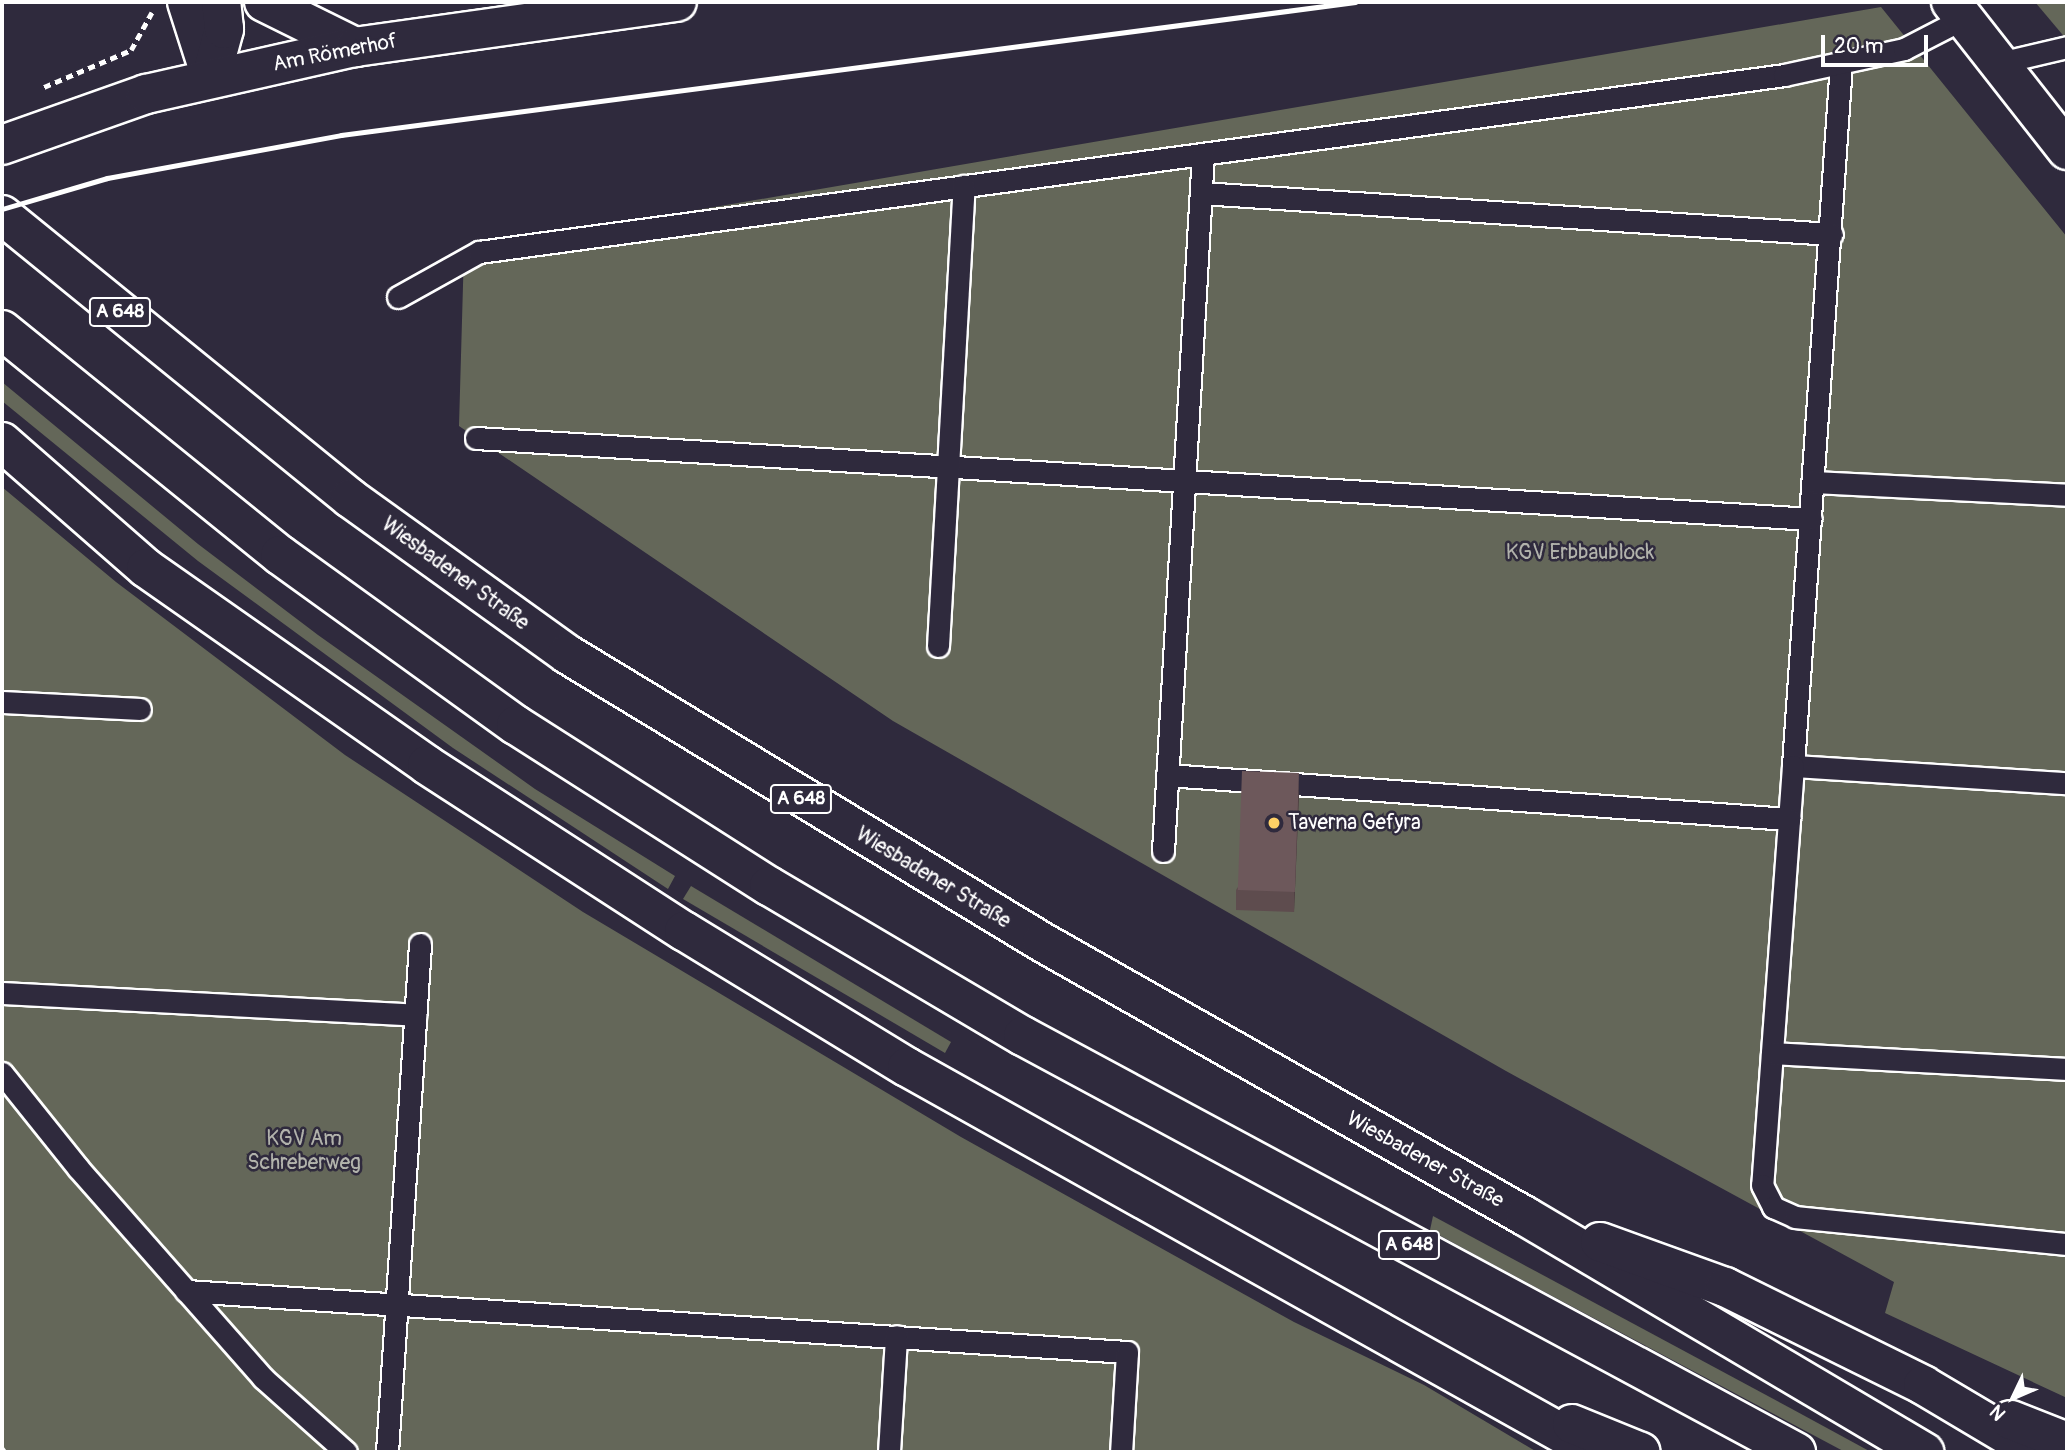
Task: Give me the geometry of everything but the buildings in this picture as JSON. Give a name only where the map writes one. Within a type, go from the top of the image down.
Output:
[{"type":"main road","points":[[187,2],[211,78]]},
{"type":"main road","points":[[211,78],[224,29],[221,2]]},
{"type":"main road","points":[[264,2],[355,47]]},
{"type":"main road","name":"Am Römerhof","points":[[2,145],[85,112],[211,78],[355,47],[677,2]]},
{"type":"main road","points":[[1958,10],[2067,150]]},
{"type":"main road","name":"Wiesbadener Straße","points":[[2,215],[350,498],[567,654],[1042,942],[1525,1216],[1924,1452]]},
{"type":"main road","name":"A 648","points":[[2,330],[280,555],[516,725],[769,886],[1023,1036],[1796,1452]]},
{"type":"main road","points":[[2,442],[146,568],[427,765],[684,932],[907,1067],[1496,1393],[1595,1452]]},
{"type":"main road","name":"A 648","points":[[1525,1216],[1725,1287],[1923,1385],[2036,1452]]},
{"type":"main road","name":"A 648","points":[[1923,1385],[2067,1442]]},
{"type":"main road","points":[[1496,1393],[1641,1452]]},
{"type":"lane","points":[[398,297],[479,252],[1784,75],[1905,49],[1958,10]]},
{"type":"lane","points":[[1999,63],[2067,47]]},
{"type":"lane","points":[[1841,63],[1832,234],[1762,1185],[1773,1206],[1796,1217],[2067,1244]]},
{"type":"lane","points":[[1163,851],[1182,482],[1203,154]]},
{"type":"lane","points":[[938,646],[951,467],[964,186]]},
{"type":"lane","points":[[1201,193],[1832,234]]},
{"type":"lane","points":[[477,438],[1811,519]]},
{"type":"lane","points":[[1814,482],[2067,495]]},
{"type":"lane","points":[[2,702],[140,709]]},
{"type":"lane","points":[[1793,766],[2067,783]]},
{"type":"lane","points":[[1167,775],[1789,820]]},
{"type":"lane","points":[[387,1452],[420,944]]},
{"type":"lane","points":[[2,993],[415,1015]]},
{"type":"lane","points":[[1772,1053],[2067,1069]]},
{"type":"lane","points":[[2,1073],[263,1378],[346,1452]]},
{"type":"lane","points":[[186,1291],[1127,1352],[1121,1452]]},
{"type":"lane","points":[[889,1452],[897,1336]]},
{"type":"path","points":[[74,76],[131,50],[154,8],[152,2]]},
{"type":"path","points":[[2,1448],[5,1452]]},
{"type":"green space","points":[[2035,2],[2067,2],[2067,40]]},
{"type":"green space","name":"KGV Erbbaublock","points":[[1881,7],[2067,237],[2067,1398],[1885,1313],[1894,1282],[1506,1071],[893,721],[459,426],[464,250]]},
{"type":"green space","points":[[2,382],[198,544],[318,635],[535,789],[675,876],[668,889],[453,748],[198,561],[2,401]]},
{"type":"green space","name":"KGV Am Schreberweg","points":[[2,487],[116,582],[345,755],[583,912],[961,1137],[1294,1322],[1424,1385],[1537,1452],[2,1452]]},
{"type":"green space","points":[[691,886],[951,1042],[945,1053],[683,899]]},
{"type":"green space","points":[[1433,1216],[1871,1452],[1845,1452],[1481,1258],[1430,1230]]},
{"type":"railway","points":[[2,209],[107,178],[341,135],[1355,2]]},
{"type":"place","name":"Taverna Gefyra","points":[[1274,823]]}]
